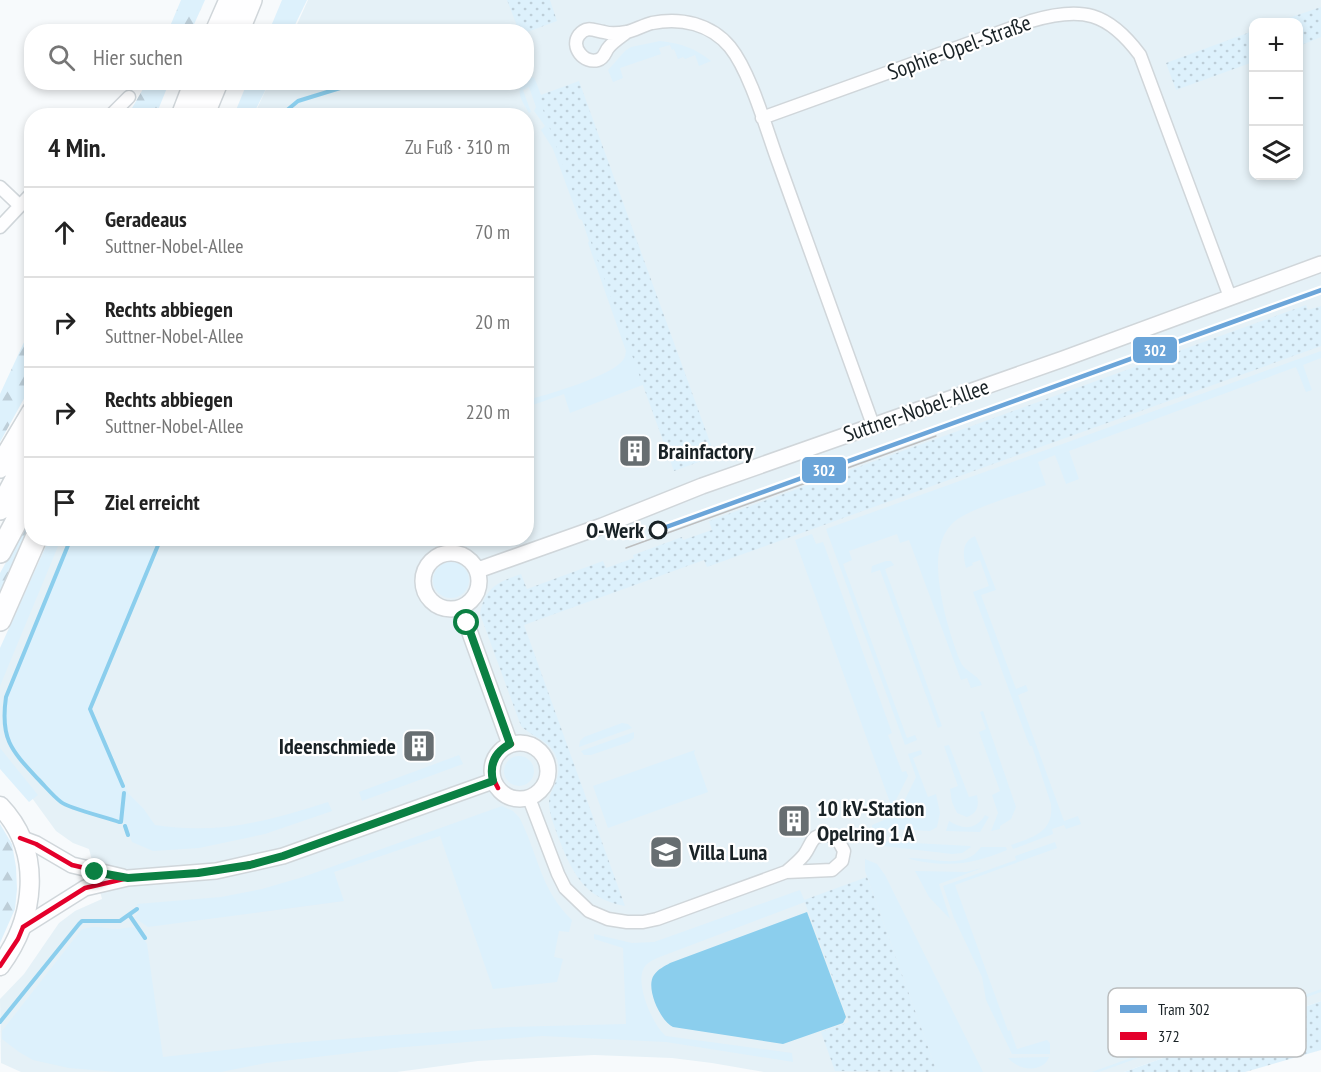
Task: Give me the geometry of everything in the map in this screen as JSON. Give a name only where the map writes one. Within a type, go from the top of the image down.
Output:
[{"type":"highway","points":[[220,24],[230,0]]},
{"type":"highway","points":[[241,24],[251,0]]},
{"type":"highway","points":[[185,108],[192,90]]},
{"type":"highway","points":[[206,108],[214,90]]},
{"type":"highway","points":[[0,467],[24,426]]},
{"type":"highway","points":[[0,509],[24,464]]},
{"type":"highway","points":[[0,552],[24,507]]},
{"type":"highway","points":[[0,620],[32,546]]},
{"type":"main road","points":[[0,806],[20,838],[31,886],[18,939],[0,966]]},
{"type":"street","name":"Sophie-Opel-Straße","points":[[762,118],[1042,17],[1053,14],[1080,13],[1104,20],[1125,35],[1140,55],[1230,297]]},
{"type":"street","points":[[627,32],[670,20],[688,22],[716,34],[729,45],[738,59],[762,118],[873,425]]},
{"type":"street","points":[[118,108],[129,97]]},
{"type":"street","points":[[0,187],[19,205]]},
{"type":"street","points":[[0,227],[24,200]]},
{"type":"street","name":"Suttner-Nobel-Allee","points":[[478,570],[1321,264]]},
{"type":"street","points":[[449,552],[464,555],[470,559],[478,570],[480,579],[477,593],[461,608],[446,609],[432,602],[427,597],[423,583],[425,568],[435,557],[449,552]]},
{"type":"street","points":[[461,608],[510,744]]},
{"type":"street","points":[[520,742],[536,747],[546,761],[547,779],[543,787],[529,798],[522,800],[507,797],[501,793],[493,781],[492,763],[502,748],[510,744],[520,742]]},
{"type":"street","points":[[22,927],[85,888],[128,878],[216,871],[272,859],[493,781]]},
{"type":"street","points":[[529,798],[565,888],[589,911],[608,919],[643,922],[786,872],[827,871],[839,865],[843,855],[841,843],[833,836],[820,835],[810,842],[807,851],[786,872]]},
{"type":"street","points":[[20,838],[36,844],[72,866],[128,878]]},
{"type":"shaded area","points":[[308,0],[1321,0],[1321,1001],[1306,1006],[1306,988],[1108,988],[1108,1057],[1166,1057],[1124,1072],[764,1072],[672,1058],[594,1055],[478,1061],[397,1072],[21,1072],[1,1063],[0,999],[24,974],[59,923],[75,911],[102,899],[89,849],[73,843],[56,831],[0,754],[0,681],[56,546],[534,546],[534,108],[257,108],[266,90],[534,90],[534,24],[297,24]]},
{"type":"green space","points":[[181,0],[205,0],[194,24],[171,24]]},
{"type":"green space","points":[[282,0],[307,0],[295,24],[272,24]]},
{"type":"green space","points":[[507,0],[550,0],[557,21],[534,29],[534,24],[516,24]]},
{"type":"green space","points":[[1321,7],[1321,37],[1303,44],[1303,18],[1289,18]]},
{"type":"green space","points":[[1249,32],[1249,63],[1176,90],[1166,63]]},
{"type":"green space","points":[[660,41],[687,47],[711,61],[699,66],[695,55],[678,59],[670,45],[659,48],[661,54],[620,68],[623,78],[613,82],[608,70],[625,51],[631,47]]},
{"type":"green space","points":[[534,77],[645,384],[570,413],[564,394],[534,405],[534,398],[606,372],[623,360],[626,351],[582,220],[579,219],[553,149],[541,130],[545,126],[534,111],[536,107],[530,90],[534,90]]},
{"type":"green space","points":[[579,81],[715,456],[674,471],[538,96]]},
{"type":"green space","points":[[142,90],[166,90],[159,108],[132,108]]},
{"type":"green space","points":[[244,90],[266,90],[256,108],[237,108]]},
{"type":"green space","points":[[523,90],[530,108],[526,108],[520,91]]},
{"type":"green space","points":[[1306,305],[1308,310],[1321,306],[1321,346],[707,567],[704,560],[524,625],[625,906],[599,897],[581,881],[568,859],[550,811],[550,797],[558,773],[557,759],[546,743],[521,726],[480,614],[485,597],[499,583],[521,574],[527,589],[603,561],[606,568],[634,558],[633,555],[682,537],[683,540],[712,530],[709,521]]},
{"type":"green space","points":[[24,342],[24,399],[0,442],[0,394]]},
{"type":"green space","points":[[1321,351],[1321,358],[1303,365],[1312,390],[1306,392],[1296,367],[1069,451],[1079,479],[1066,484],[1055,455],[1038,462],[1046,485],[980,508],[950,526],[940,545],[938,556],[944,610],[963,666],[982,685],[971,688],[967,678],[961,680],[909,540],[900,543],[897,534],[849,551],[852,560],[843,564],[907,738],[915,735],[917,740],[905,745],[826,529]]},
{"type":"green space","points":[[24,530],[25,546],[0,601],[0,573]]},
{"type":"green space","points":[[812,534],[816,544],[823,542],[892,733],[888,735],[902,772],[906,771],[908,776],[892,808],[795,540]]},
{"type":"green space","points":[[975,536],[996,590],[981,595],[1016,689],[1026,685],[1028,691],[1018,695],[1064,821],[1078,816],[1081,824],[1066,829],[1064,825],[1052,829],[1053,834],[1013,849],[1011,845],[1035,836],[1046,827],[1051,813],[1051,804],[1032,746],[1027,739],[973,592],[989,586],[980,560],[966,568],[965,545]]},
{"type":"green space","points":[[46,546],[58,546],[0,686],[0,648]]},
{"type":"green space","points":[[69,546],[158,546],[91,710],[128,793],[155,825],[178,828],[243,824],[285,815],[328,802],[332,811],[265,834],[199,848],[153,851],[132,842],[123,820],[125,794],[123,791],[119,821],[64,803],[11,746],[6,733],[4,711],[7,696]]},
{"type":"green space","points":[[891,561],[894,565],[885,569],[942,726],[938,728],[880,570],[871,573],[872,566]]},
{"type":"green space","points":[[451,562],[464,567],[469,580],[464,593],[451,598],[438,593],[433,580],[438,567]]},
{"type":"green space","points":[[983,711],[1016,807],[1011,819],[1000,826],[1000,829],[991,831],[998,813],[992,795],[1000,791],[979,732],[986,729],[980,712]]},
{"type":"green space","points":[[622,723],[632,728],[579,747],[584,737]]},
{"type":"green space","points":[[634,732],[634,738],[629,742],[591,755],[584,755],[581,751]]},
{"type":"green space","points":[[949,745],[969,797],[977,795],[977,808],[967,817],[957,813],[952,802],[950,789],[958,786],[944,746]]},
{"type":"green space","points":[[0,748],[38,795],[29,802],[0,769]]},
{"type":"green space","points":[[695,750],[694,753],[708,792],[608,828],[593,786]]},
{"type":"green space","points":[[921,750],[922,754],[913,758],[928,797],[936,794],[940,813],[937,827],[930,831],[872,828],[872,825],[898,814],[916,777],[908,754]]},
{"type":"green space","points":[[459,755],[463,764],[362,801],[359,792]]},
{"type":"green space","points":[[519,756],[529,761],[534,771],[529,781],[519,786],[509,781],[504,771],[509,761]]},
{"type":"green space","points":[[502,806],[519,817],[546,883],[561,908],[572,920],[569,932],[559,931],[554,957],[563,959],[557,982],[493,989],[440,836],[334,872],[344,901],[148,927],[135,918],[139,910],[137,904],[221,897],[262,889],[303,877]]},
{"type":"green space","points":[[985,815],[989,817],[980,832],[946,831],[949,821],[959,826],[969,827],[978,824]]},
{"type":"green space","points":[[0,824],[12,844],[17,889],[15,909],[0,943]]},
{"type":"green space","points":[[875,841],[971,847],[962,853],[952,854],[875,845]]},
{"type":"green space","points":[[1055,842],[1057,848],[955,885],[1008,1031],[1010,1030],[1017,1049],[1047,1040],[1050,1043],[1050,1054],[1012,1054],[986,1000],[982,977],[954,918],[943,886],[1016,860],[1015,856]]},
{"type":"green space","points":[[981,847],[1006,847],[1007,850],[979,860],[962,863],[932,863],[908,858],[957,861],[966,859]]},
{"type":"green space","points":[[865,859],[877,864],[885,875],[983,1072],[937,1072],[865,871]]},
{"type":"green space","points":[[982,868],[939,884],[950,919],[929,897],[915,871],[966,872]]},
{"type":"green space","points":[[867,877],[937,1072],[835,1071],[821,1032],[849,1022],[804,900]]},
{"type":"green space","points":[[800,890],[805,902],[657,958],[645,966],[641,977],[651,1015],[666,1036],[792,1053],[793,1062],[666,1042],[542,1036],[393,1048],[266,1063],[221,1072],[117,1072],[69,1068],[33,1060],[2,1039],[2,1031],[81,930],[95,927],[137,928],[147,944],[163,1057],[279,1044],[394,1035],[509,1027],[626,1024],[623,948],[594,939],[594,934],[632,943],[654,942]]},
{"type":"green space","points":[[1321,989],[1321,992],[1306,997],[1306,994]]},
{"type":"green space","points":[[1321,1001],[1321,1050],[1306,1054],[1306,1006]]},
{"type":"green space","points":[[1049,1057],[1037,1068],[1019,1066],[1008,1058]]},
{"type":"green space","points":[[1133,1057],[1141,1057],[1099,1072],[1092,1072]]},
{"type":"green space","points":[[1166,1057],[1297,1057],[1245,1072],[1124,1072]]},
{"type":"water","points":[[807,912],[846,1017],[843,1023],[783,1044],[673,1027],[663,1018],[655,1003],[651,987],[654,975],[660,969],[670,963]]},
{"type":"waterway","points":[[290,108],[298,101],[334,90]]},
{"type":"waterway","points":[[68,546],[6,697],[6,734],[21,760],[61,802],[119,822]]},
{"type":"waterway","points":[[123,786],[90,709],[158,546]]},
{"type":"waterway","points":[[121,822],[124,793]]},
{"type":"waterway","points":[[125,826],[128,835]]},
{"type":"waterway","points":[[0,1022],[82,921],[120,921],[137,909]]},
{"type":"waterway","points":[[130,916],[145,938]]},
{"type":"tram line","name":"302","points":[[658,530],[1321,290]]},
{"type":"tram line","points":[[626,548],[936,436]]},
{"type":"transit line","name":"372","points":[[498,788],[492,774],[493,762],[500,752],[512,744]]},
{"type":"transit line","name":"372","points":[[498,788],[493,774],[493,762],[500,752],[512,744]]},
{"type":"transit line","name":"372","points":[[23,927],[85,888],[128,878],[216,871],[283,856],[493,781]]},
{"type":"transit line","name":"372","points":[[20,838],[36,844],[72,865],[128,878]]},
{"type":"transit line","name":"372","points":[[0,966],[23,927]]},
{"type":"place","name":"Brainfactory","points":[[635,451]]},
{"type":"place","name":"O-Werk","points":[[658,530]]},
{"type":"place","name":"Ideenschmiede","points":[[419,746]]},
{"type":"place","name":"10 kV-Station Opelring 1 A","points":[[794,821]]},
{"type":"place","name":"Villa Luna","points":[[666,852]]},
{"type":"route","points":[[95,872],[128,878],[198,873],[250,865],[327,841],[493,781],[492,763],[502,748],[510,744],[467,623]]}]
